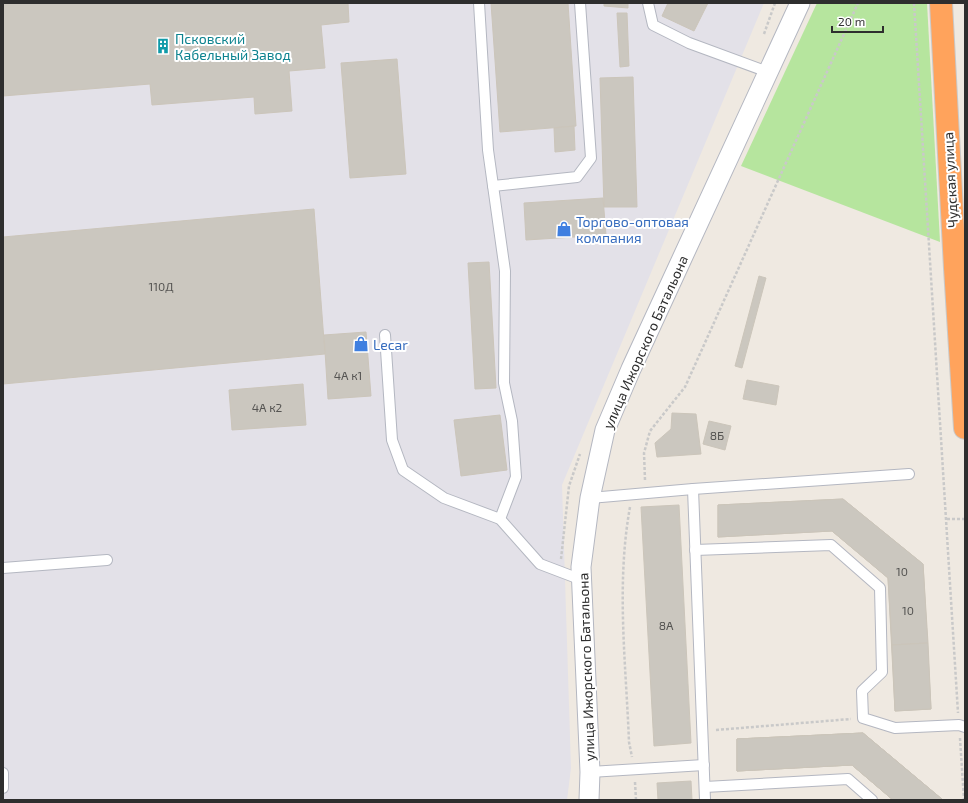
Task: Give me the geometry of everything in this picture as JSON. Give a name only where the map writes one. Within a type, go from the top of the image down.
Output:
[{"type":"highway","name":"Чудская улица","points":[[941,3],[958,187],[955,268],[965,428]]},
{"type":"highway","points":[[955,268],[965,244]]},
{"type":"street","name":"улица Ижорского Батальона","points":[[589,800],[590,772],[581,567],[590,498],[605,430],[625,382],[800,3]]},
{"type":"lane","points":[[478,3],[488,150],[505,271],[504,383],[512,420],[516,477],[500,519]]},
{"type":"lane","points":[[493,186],[577,177],[591,158],[580,3]]},
{"type":"lane","points":[[648,3],[653,25],[689,43],[768,72]]},
{"type":"lane","points":[[385,335],[392,440],[403,470],[444,498],[500,519],[540,564],[582,580]]},
{"type":"lane","points":[[590,498],[693,489],[909,474]]},
{"type":"lane","points":[[693,489],[705,800]]},
{"type":"lane","points":[[695,550],[831,545],[880,588],[882,672],[862,691],[863,718],[895,728],[962,726]]},
{"type":"lane","points":[[3,568],[107,560]]},
{"type":"lane","points":[[590,772],[704,765]]},
{"type":"lane","points":[[3,773],[3,788]]},
{"type":"lane","points":[[705,787],[848,779],[872,800]]},
{"type":"path","points":[[646,493],[644,453],[650,431],[685,387],[858,3]]},
{"type":"path","points":[[914,3],[947,519],[962,726],[964,800]]},
{"type":"path","points":[[632,494],[624,540],[624,607],[629,742],[634,769],[636,800]]},
{"type":"path","points":[[947,519],[965,519]]},
{"type":"path","points":[[702,731],[863,718]]},
{"type":"shaded area","points":[[3,3],[764,3],[562,485],[571,768],[567,800],[3,800]]},
{"type":"green space","points":[[817,3],[927,3],[940,242],[741,166]]},
{"type":"building","name":"Псковский Кабельный Завод","points":[[3,3],[348,3],[349,22],[321,25],[325,68],[289,71],[292,111],[255,114],[254,97],[152,105],[150,84],[3,96]]},
{"type":"building","points":[[491,3],[568,3],[576,126],[500,132]]},
{"type":"building","points":[[604,3],[628,3],[628,8],[604,6]]},
{"type":"building","points":[[668,3],[708,3],[694,31],[662,16]]},
{"type":"building","points":[[617,13],[627,13],[629,66],[620,67]]},
{"type":"building","points":[[397,59],[406,174],[350,178],[341,63]]},
{"type":"building","points":[[633,77],[637,207],[604,207],[600,78]]},
{"type":"building","points":[[574,126],[575,150],[555,152],[554,128]]},
{"type":"building","points":[[603,198],[606,235],[526,240],[524,203]]},
{"type":"building","points":[[314,209],[325,354],[3,384],[3,237]]},
{"type":"building","points":[[489,262],[496,388],[475,389],[468,263]]},
{"type":"building","points":[[759,276],[766,278],[742,368],[735,366]]},
{"type":"building","points":[[366,332],[371,396],[328,399],[324,335]]},
{"type":"building","points":[[747,380],[779,386],[776,405],[743,399]]},
{"type":"building","points":[[303,384],[306,425],[232,430],[229,390]]},
{"type":"building","points":[[672,413],[696,414],[701,454],[657,457],[655,443],[671,429]]},
{"type":"building","points":[[500,415],[507,470],[461,476],[454,420]]},
{"type":"building","points":[[709,421],[731,426],[725,450],[703,444]]},
{"type":"building","points":[[843,499],[923,564],[931,709],[895,711],[888,578],[832,531],[718,537],[718,505]]},
{"type":"building","points":[[843,499],[923,564],[928,643],[892,645],[888,578],[832,531],[718,537],[718,505]]},
{"type":"building","points":[[679,505],[691,743],[654,746],[641,507]]},
{"type":"building","points":[[928,643],[931,709],[895,711],[892,645]]},
{"type":"building","points":[[863,733],[943,800],[893,800],[852,765],[737,771],[737,739]]},
{"type":"building","points":[[863,733],[943,800],[893,800],[852,765],[737,771],[737,739]]},
{"type":"building","points":[[863,733],[943,800],[893,800],[852,765],[737,771],[737,739]]},
{"type":"building","points":[[691,781],[692,800],[658,800],[657,783]]},
{"type":"place","name":"Псковский Кабельный Завод","points":[[163,46]]},
{"type":"place","name":"Торгово-оптовая компания","points":[[564,229]]},
{"type":"place","name":"Lecar","points":[[361,344]]}]
